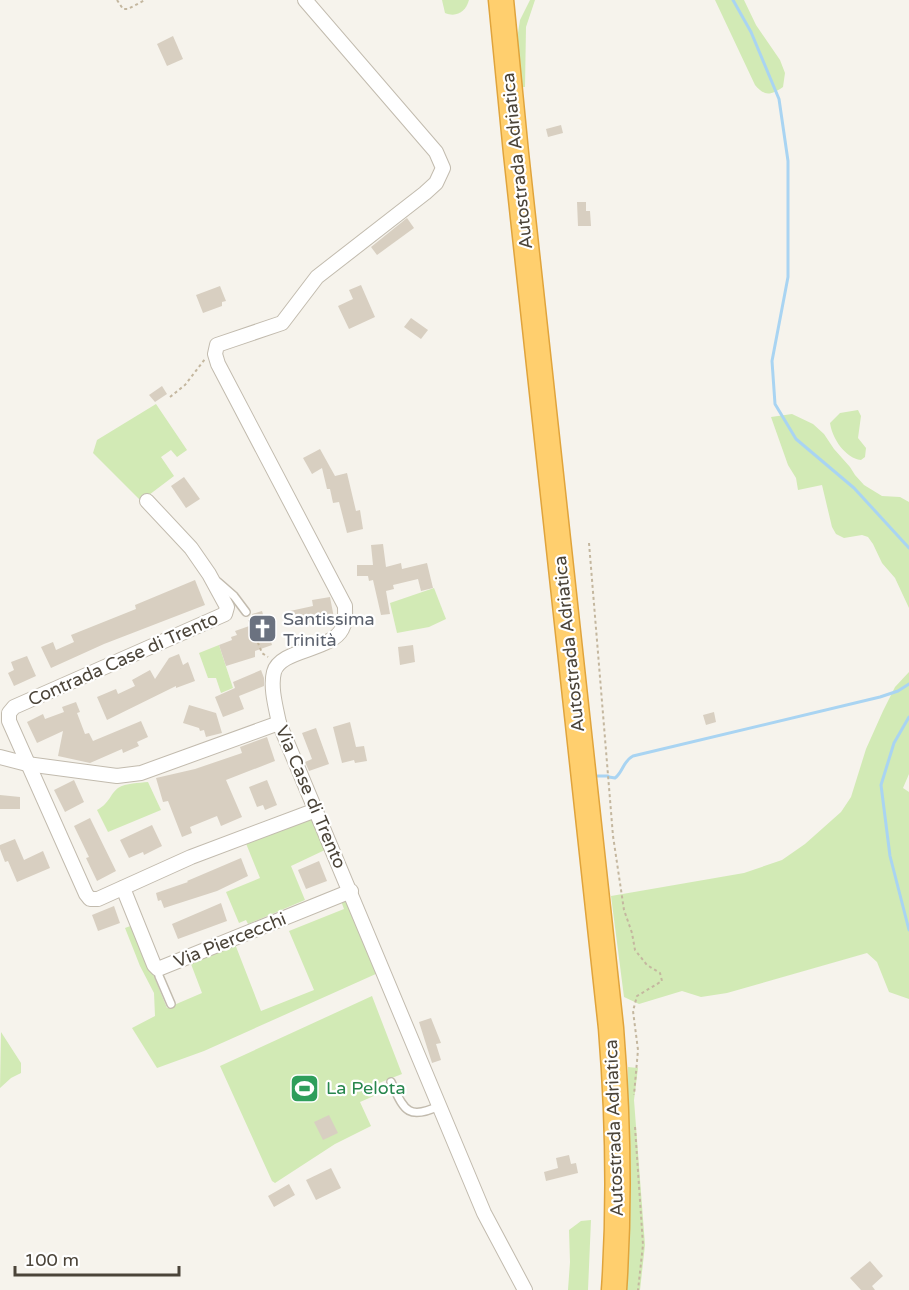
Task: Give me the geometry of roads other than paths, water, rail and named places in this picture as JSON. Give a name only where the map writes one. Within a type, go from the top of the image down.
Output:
[{"type":"highway","name":"Autostrada Adriatica","points":[[486,0],[596,1025],[603,1173],[599,1290]]},
{"type":"highway","name":"Autostrada Adriatica","points":[[501,0],[611,1028],[618,1146],[614,1290]]},
{"type":"street","name":"Via Case di Trento","points":[[305,0],[436,152],[442,168],[436,183],[425,193],[317,277],[282,323],[217,345],[215,354],[345,606],[343,628],[335,637],[278,665],[273,679],[279,723],[484,1214],[525,1290]]},
{"type":"street","name":"Contrada Case di Trento","points":[[27,764],[9,721],[9,713],[14,707],[225,614],[227,607],[209,574],[190,548],[147,501]]},
{"type":"street","points":[[0,757],[27,764],[117,776],[141,773],[279,723]]},
{"type":"street","points":[[27,764],[90,899],[98,899],[190,857],[316,810]]},
{"type":"street","name":"Via Piercecchi","points":[[123,888],[154,965],[159,969],[351,891]]},
{"type":"lane","points":[[209,574],[234,596],[246,612]]},
{"type":"lane","points":[[159,969],[159,976],[171,1004]]},
{"type":"lane","points":[[390,1082],[403,1107],[410,1112],[426,1113],[439,1106]]},
{"type":"waterway","points":[[733,0],[751,32],[779,99],[788,161],[788,277],[772,361],[775,404],[796,439],[854,488],[909,548]]},
{"type":"waterway","points":[[609,777],[615,778],[633,756],[880,697],[898,691],[909,684]]},
{"type":"waterway","points":[[909,717],[894,743],[881,785],[890,856],[909,930]]},
{"type":"waterway","points":[[597,776],[608,776]]},
{"type":"place","name":"Santissima Trinità","points":[[262,629]]},
{"type":"place","name":"La Pelota","points":[[305,1088]]}]
